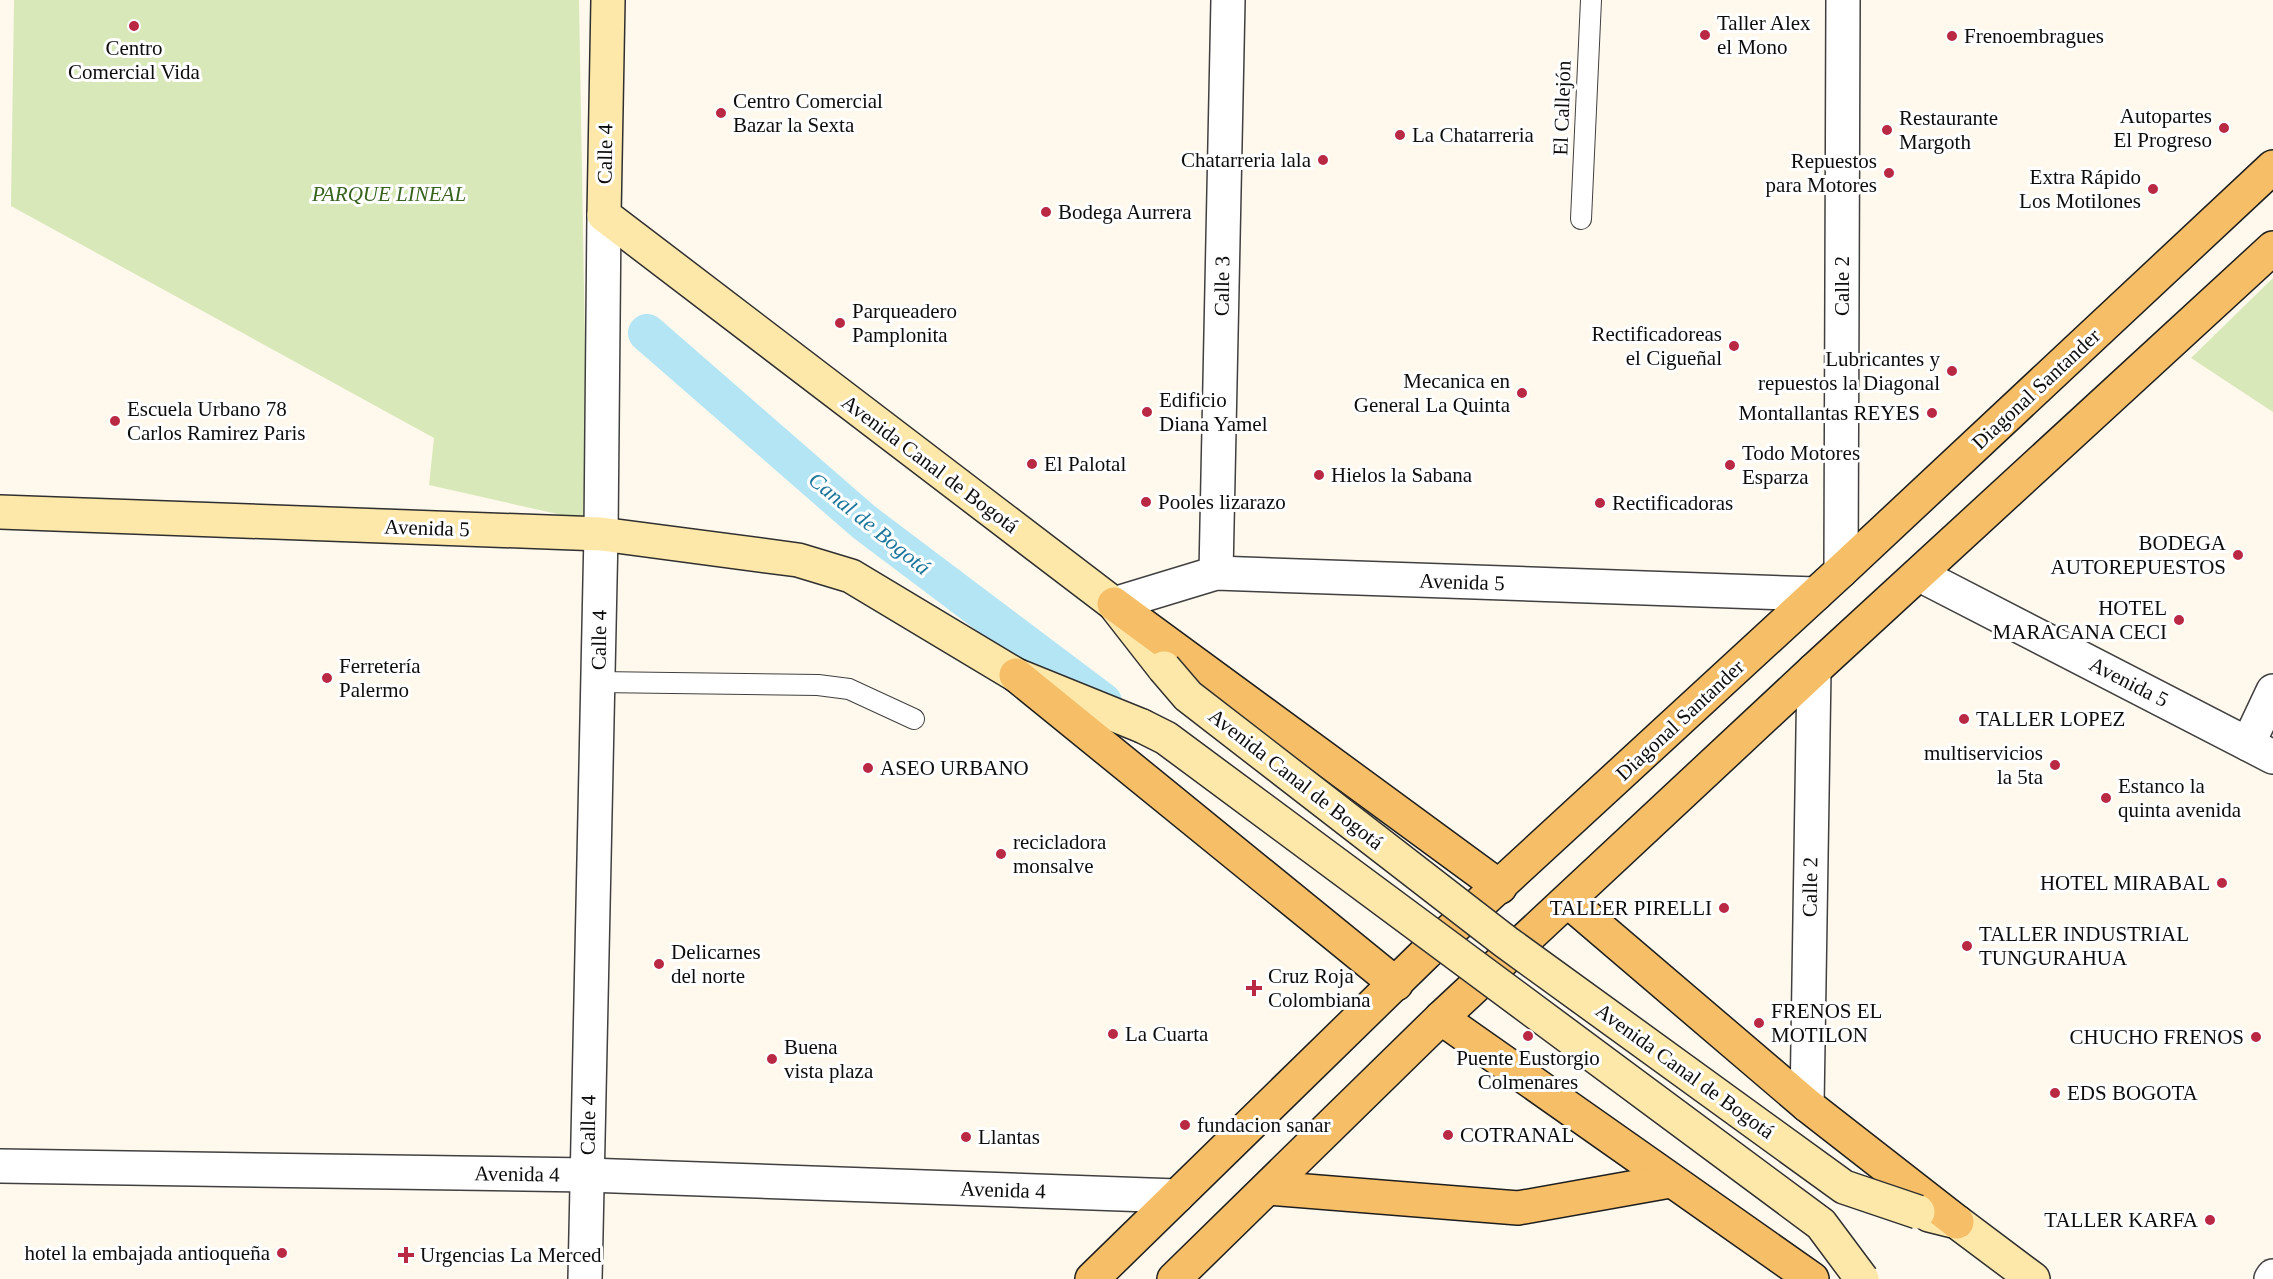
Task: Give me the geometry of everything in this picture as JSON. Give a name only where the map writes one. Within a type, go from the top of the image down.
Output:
[{"type":"main road","name":"Calle 4","points":[[604,215],[608,0]]},
{"type":"main road","name":"Diagonal Santander","points":[[1092,1279],[1396,984],[2273,167]]},
{"type":"main road","name":"Avenida Canal de Bogotá","points":[[604,215],[1114,604],[1188,696],[1506,942],[1844,1186],[1917,1212],[1957,1222],[2033,1279]]},
{"type":"main road","points":[[1186,1273],[1268,1188],[1441,1018],[1814,670],[2273,249]]},
{"type":"main road","name":"Avenida 5","points":[[0,512],[601,534],[798,560],[851,576]]},
{"type":"main road","name":"Avenida Canal de Bogotá","points":[[851,576],[1016,675],[1166,738],[1821,1224],[1862,1279]]},
{"type":"main road","points":[[1114,604],[1500,887]]},
{"type":"main road","points":[[1016,675],[1396,984]]},
{"type":"main road","points":[[1568,901],[1807,1105],[1957,1222]]},
{"type":"main road","points":[[1441,1018],[1812,1279]]},
{"type":"main road","points":[[1268,1188],[1518,1208],[1670,1181]]},
{"type":"street","name":"Calle 3","points":[[1216,573],[1228,0]]},
{"type":"street","name":"Calle 2","points":[[1841,571],[1843,0]]},
{"type":"street","name":"Calle 4","points":[[585,1279],[601,534],[604,215]]},
{"type":"street","name":"Avenida 5","points":[[1114,604],[1216,573],[1816,594]]},
{"type":"street","name":"Avenida 5","points":[[1920,575],[2260,750]]},
{"type":"street","name":"Calle 2","points":[[1807,1105],[1814,670]]},
{"type":"street","points":[[2260,750],[2273,692]]},
{"type":"street","name":"Avenida 4","points":[[0,1166],[587,1175],[1177,1196]]},
{"type":"lane","name":"El Callejón","points":[[1581,219],[1591,0]]},
{"type":"lane","points":[[598,682],[818,685],[849,689],[914,719]]},
{"type":"green space","name":"PARQUE LINEAL","points":[[14,0],[579,0],[588,521],[429,485],[434,438],[11,206]]},
{"type":"green space","points":[[2273,278],[2273,412],[2191,358]]},
{"type":"waterway","name":"Canal de Bogotá","points":[[647,333],[864,522],[1103,702]]},
{"type":"place","name":"Centro Comercial Vida","points":[[134,26]]},
{"type":"place","name":"Taller Alex el Mono","points":[[1705,35]]},
{"type":"place","name":"Frenoembragues","points":[[1952,36]]},
{"type":"place","name":"Centro Comercial Bazar la Sexta","points":[[721,113]]},
{"type":"place","name":"Autopartes El Progreso","points":[[2224,128]]},
{"type":"place","name":"Restaurante Margoth","points":[[1887,130]]},
{"type":"place","name":"La Chatarreria","points":[[1400,135]]},
{"type":"place","name":"Chatarreria lala","points":[[1323,160]]},
{"type":"place","name":"Repuestos para Motores","points":[[1889,173]]},
{"type":"place","name":"Extra Rápido Los Motilones","points":[[2153,189]]},
{"type":"place","name":"Bodega Aurrera","points":[[1046,212]]},
{"type":"place","name":"Parqueadero Pamplonita","points":[[840,323]]},
{"type":"place","name":"Rectificadoreas el Cigueñal","points":[[1734,346]]},
{"type":"place","name":"Lubricantes y repuestos la Diagonal","points":[[1952,371]]},
{"type":"place","name":"Mecanica en General La Quinta","points":[[1522,393]]},
{"type":"place","name":"Edificio Diana Yamel","points":[[1147,412]]},
{"type":"place","name":"Montallantas REYES","points":[[1932,413]]},
{"type":"place","name":"Escuela Urbano 78 Carlos Ramirez Paris","points":[[115,421]]},
{"type":"place","name":"El Palotal","points":[[1032,464]]},
{"type":"place","name":"Todo Motores Esparza","points":[[1730,465]]},
{"type":"place","name":"Hielos la Sabana","points":[[1319,475]]},
{"type":"place","name":"Pooles lizarazo","points":[[1146,502]]},
{"type":"place","name":"Rectificadoras","points":[[1600,503]]},
{"type":"place","name":"BODEGA AUTOREPUESTOS","points":[[2238,555]]},
{"type":"place","name":"HOTEL MARACANA CECI","points":[[2179,620]]},
{"type":"place","name":"Ferretería Palermo","points":[[327,678]]},
{"type":"place","name":"TALLER LOPEZ","points":[[1964,719]]},
{"type":"place","name":"multiservicios la 5ta","points":[[2055,765]]},
{"type":"place","name":"ASEO URBANO","points":[[868,768]]},
{"type":"place","name":"Estanco la quinta avenida","points":[[2106,798]]},
{"type":"place","name":"recicladora monsalve","points":[[1001,854]]},
{"type":"place","name":"HOTEL MIRABAL","points":[[2222,883]]},
{"type":"place","name":"TALLER PIRELLI","points":[[1724,908]]},
{"type":"place","name":"TALLER INDUSTRIAL TUNGURAHUA","points":[[1967,946]]},
{"type":"place","name":"Delicarnes del norte","points":[[659,964]]},
{"type":"place","name":"Cruz Roja Colombiana","points":[[1254,988]]},
{"type":"place","name":"FRENOS EL MOTILON","points":[[1759,1023]]},
{"type":"place","name":"La Cuarta","points":[[1113,1034]]},
{"type":"place","name":"Puente Eustorgio Colmenares","points":[[1528,1036]]},
{"type":"place","name":"CHUCHO FRENOS","points":[[2256,1037]]},
{"type":"place","name":"Buena vista plaza","points":[[772,1059]]},
{"type":"place","name":"EDS BOGOTA","points":[[2055,1093]]},
{"type":"place","name":"fundacion sanar","points":[[1185,1125]]},
{"type":"place","name":"COTRANAL","points":[[1448,1135]]},
{"type":"place","name":"Llantas","points":[[966,1137]]},
{"type":"place","name":"TALLER KARFA","points":[[2210,1220]]},
{"type":"place","name":"hotel la embajada antioqueña","points":[[282,1253]]},
{"type":"place","name":"Urgencias La Merced","points":[[406,1255]]}]
